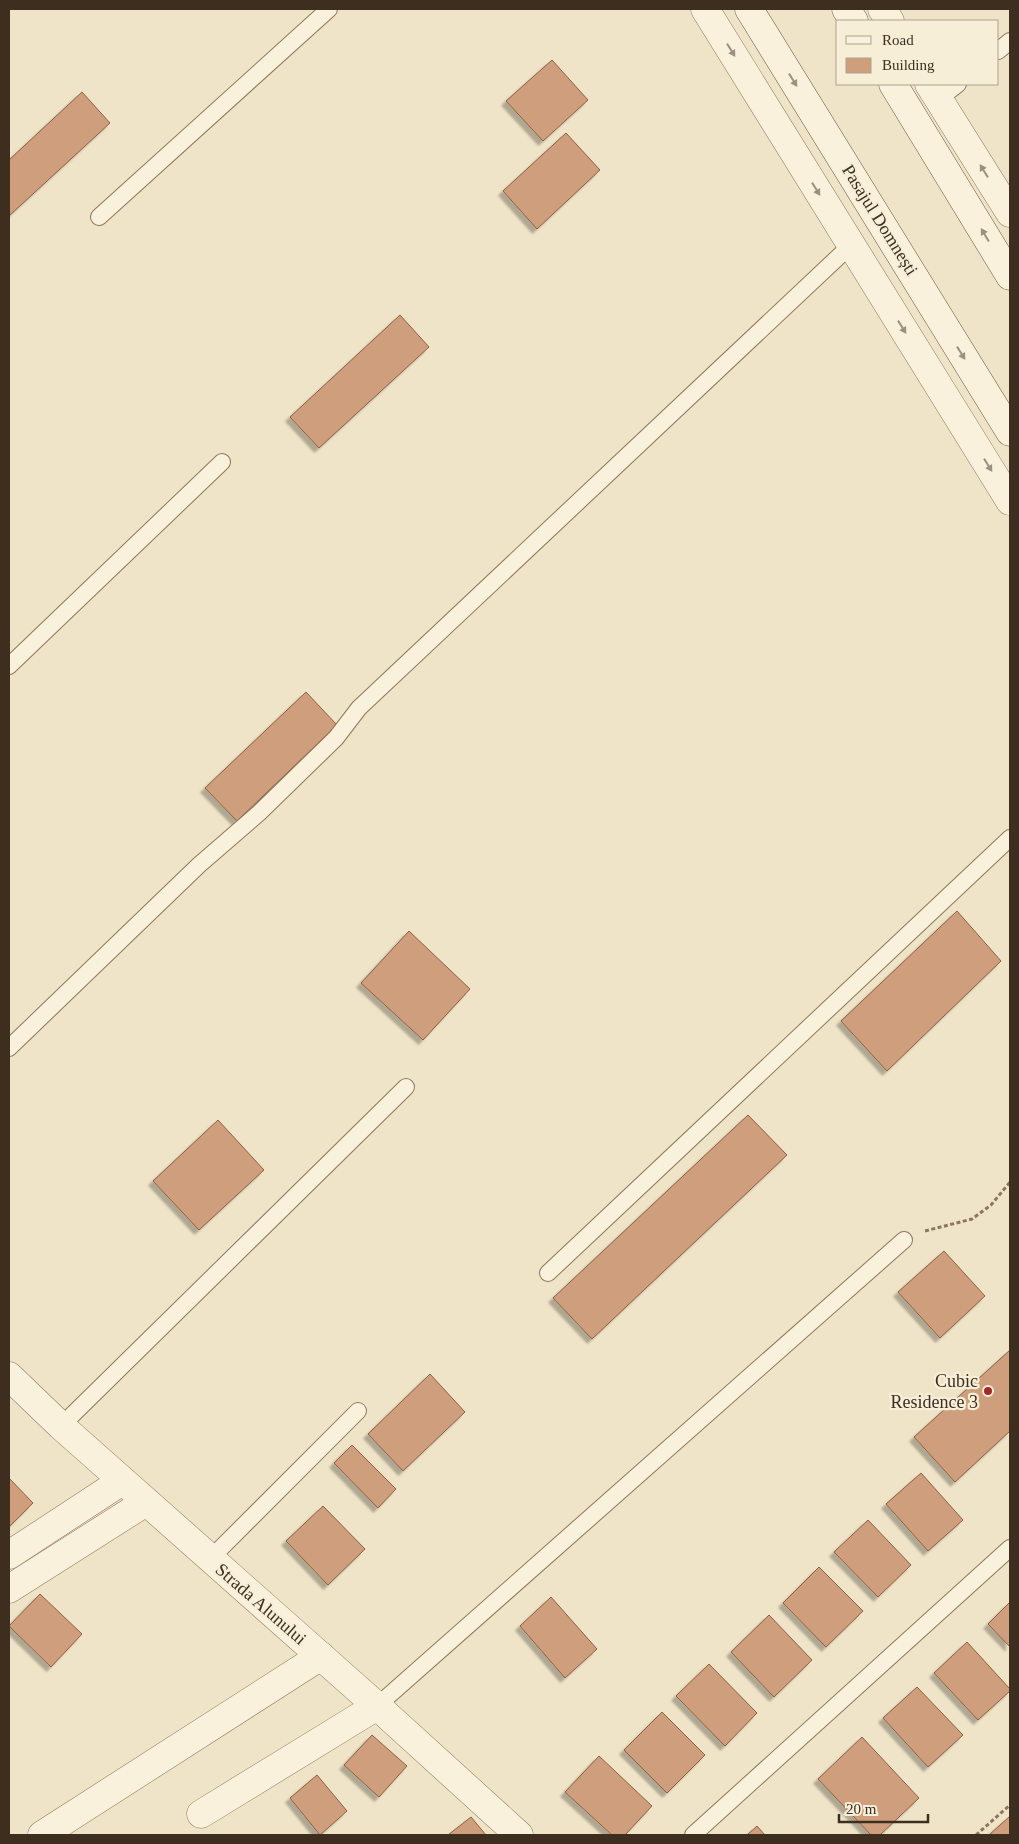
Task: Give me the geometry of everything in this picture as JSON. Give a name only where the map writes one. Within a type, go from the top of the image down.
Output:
[{"type":"street","points":[[705,9],[1010,501]]},
{"type":"street","name":"Pasajul Domnești","points":[[749,9],[1010,432]]},
{"type":"street","points":[[846,9],[853,20]]},
{"type":"street","points":[[882,9],[889,20]]},
{"type":"street","points":[[894,85],[1010,276]]},
{"type":"street","points":[[942,89],[1010,213]]},
{"type":"street","name":"Strada Alunului","points":[[9,1376],[122,1481],[520,1835]]},
{"type":"street","points":[[9,1555],[122,1481]]},
{"type":"street","points":[[9,1589],[146,1502]]},
{"type":"street","points":[[42,1835],[321,1656]]},
{"type":"street","points":[[201,1814],[377,1706]]},
{"type":"lane","points":[[99,217],[329,9]]},
{"type":"lane","points":[[999,50],[1010,41]]},
{"type":"lane","points":[[9,1048],[198,865],[259,813],[287,786],[336,738],[359,708],[851,245]]},
{"type":"lane","points":[[9,666],[222,462]]},
{"type":"lane","points":[[548,1273],[1010,838]]},
{"type":"lane","points":[[61,1426],[406,1087]]},
{"type":"lane","points":[[377,1706],[904,1240]]},
{"type":"lane","points":[[210,1559],[358,1411]]},
{"type":"lane","points":[[693,1835],[1010,1548]]},
{"type":"path","points":[[904,1240],[935,1228],[972,1219],[991,1205],[1010,1182]]},
{"type":"path","points":[[976,1835],[1010,1805]]},
{"type":"building","points":[[552,60],[588,100],[543,141],[506,101]]},
{"type":"building","points":[[82,92],[110,123],[9,216],[9,160]]},
{"type":"building","points":[[566,133],[600,170],[537,229],[503,191]]},
{"type":"building","points":[[400,315],[429,347],[319,448],[290,417]]},
{"type":"building","points":[[306,692],[337,725],[237,821],[205,788]]},
{"type":"building","points":[[957,911],[1001,961],[887,1071],[841,1021]]},
{"type":"building","points":[[409,931],[470,989],[423,1040],[361,983]]},
{"type":"building","points":[[748,1115],[787,1155],[592,1339],[553,1298]]},
{"type":"building","points":[[218,1120],[264,1170],[199,1230],[153,1181]]},
{"type":"building","points":[[944,1251],[985,1296],[940,1338],[898,1292]]},
{"type":"building","name":"Cubic Residence 3","points":[[1010,1350],[1010,1431],[955,1482],[914,1437]]},
{"type":"building","points":[[430,1374],[465,1412],[403,1471],[368,1434]]},
{"type":"building","points":[[352,1445],[396,1489],[378,1508],[334,1463]]},
{"type":"building","points":[[921,1473],[963,1520],[928,1551],[886,1504]]},
{"type":"building","points":[[9,1478],[33,1503],[9,1527]]},
{"type":"building","points":[[323,1506],[365,1549],[328,1585],[286,1541]]},
{"type":"building","points":[[868,1520],[911,1565],[878,1597],[834,1552]]},
{"type":"building","points":[[819,1567],[863,1611],[826,1647],[783,1603]]},
{"type":"building","points":[[40,1594],[82,1634],[51,1667],[9,1626]]},
{"type":"building","points":[[551,1597],[597,1649],[565,1678],[520,1626]]},
{"type":"building","points":[[1010,1602],[1010,1647],[988,1624]]},
{"type":"building","points":[[769,1615],[812,1660],[774,1697],[731,1652]]},
{"type":"building","points":[[967,1642],[1010,1689],[978,1720],[934,1673]]},
{"type":"building","points":[[709,1664],[757,1713],[725,1746],[676,1696]]},
{"type":"building","points":[[917,1687],[963,1735],[928,1767],[883,1718]]},
{"type":"building","points":[[662,1712],[705,1755],[667,1793],[624,1750]]},
{"type":"building","points":[[372,1735],[407,1766],[379,1797],[344,1765]]},
{"type":"building","points":[[862,1737],[919,1798],[880,1835],[871,1835],[818,1779]]},
{"type":"building","points":[[599,1756],[652,1806],[625,1835],[612,1835],[565,1792]]},
{"type":"building","points":[[317,1775],[347,1811],[320,1835],[290,1798]]},
{"type":"building","points":[[1010,1816],[1010,1835],[989,1835]]},
{"type":"building","points":[[471,1817],[486,1835],[448,1835]]},
{"type":"building","points":[[757,1826],[765,1835],[747,1835]]},
{"type":"place","name":"Cubic Residence 3","points":[[988,1391]]}]
